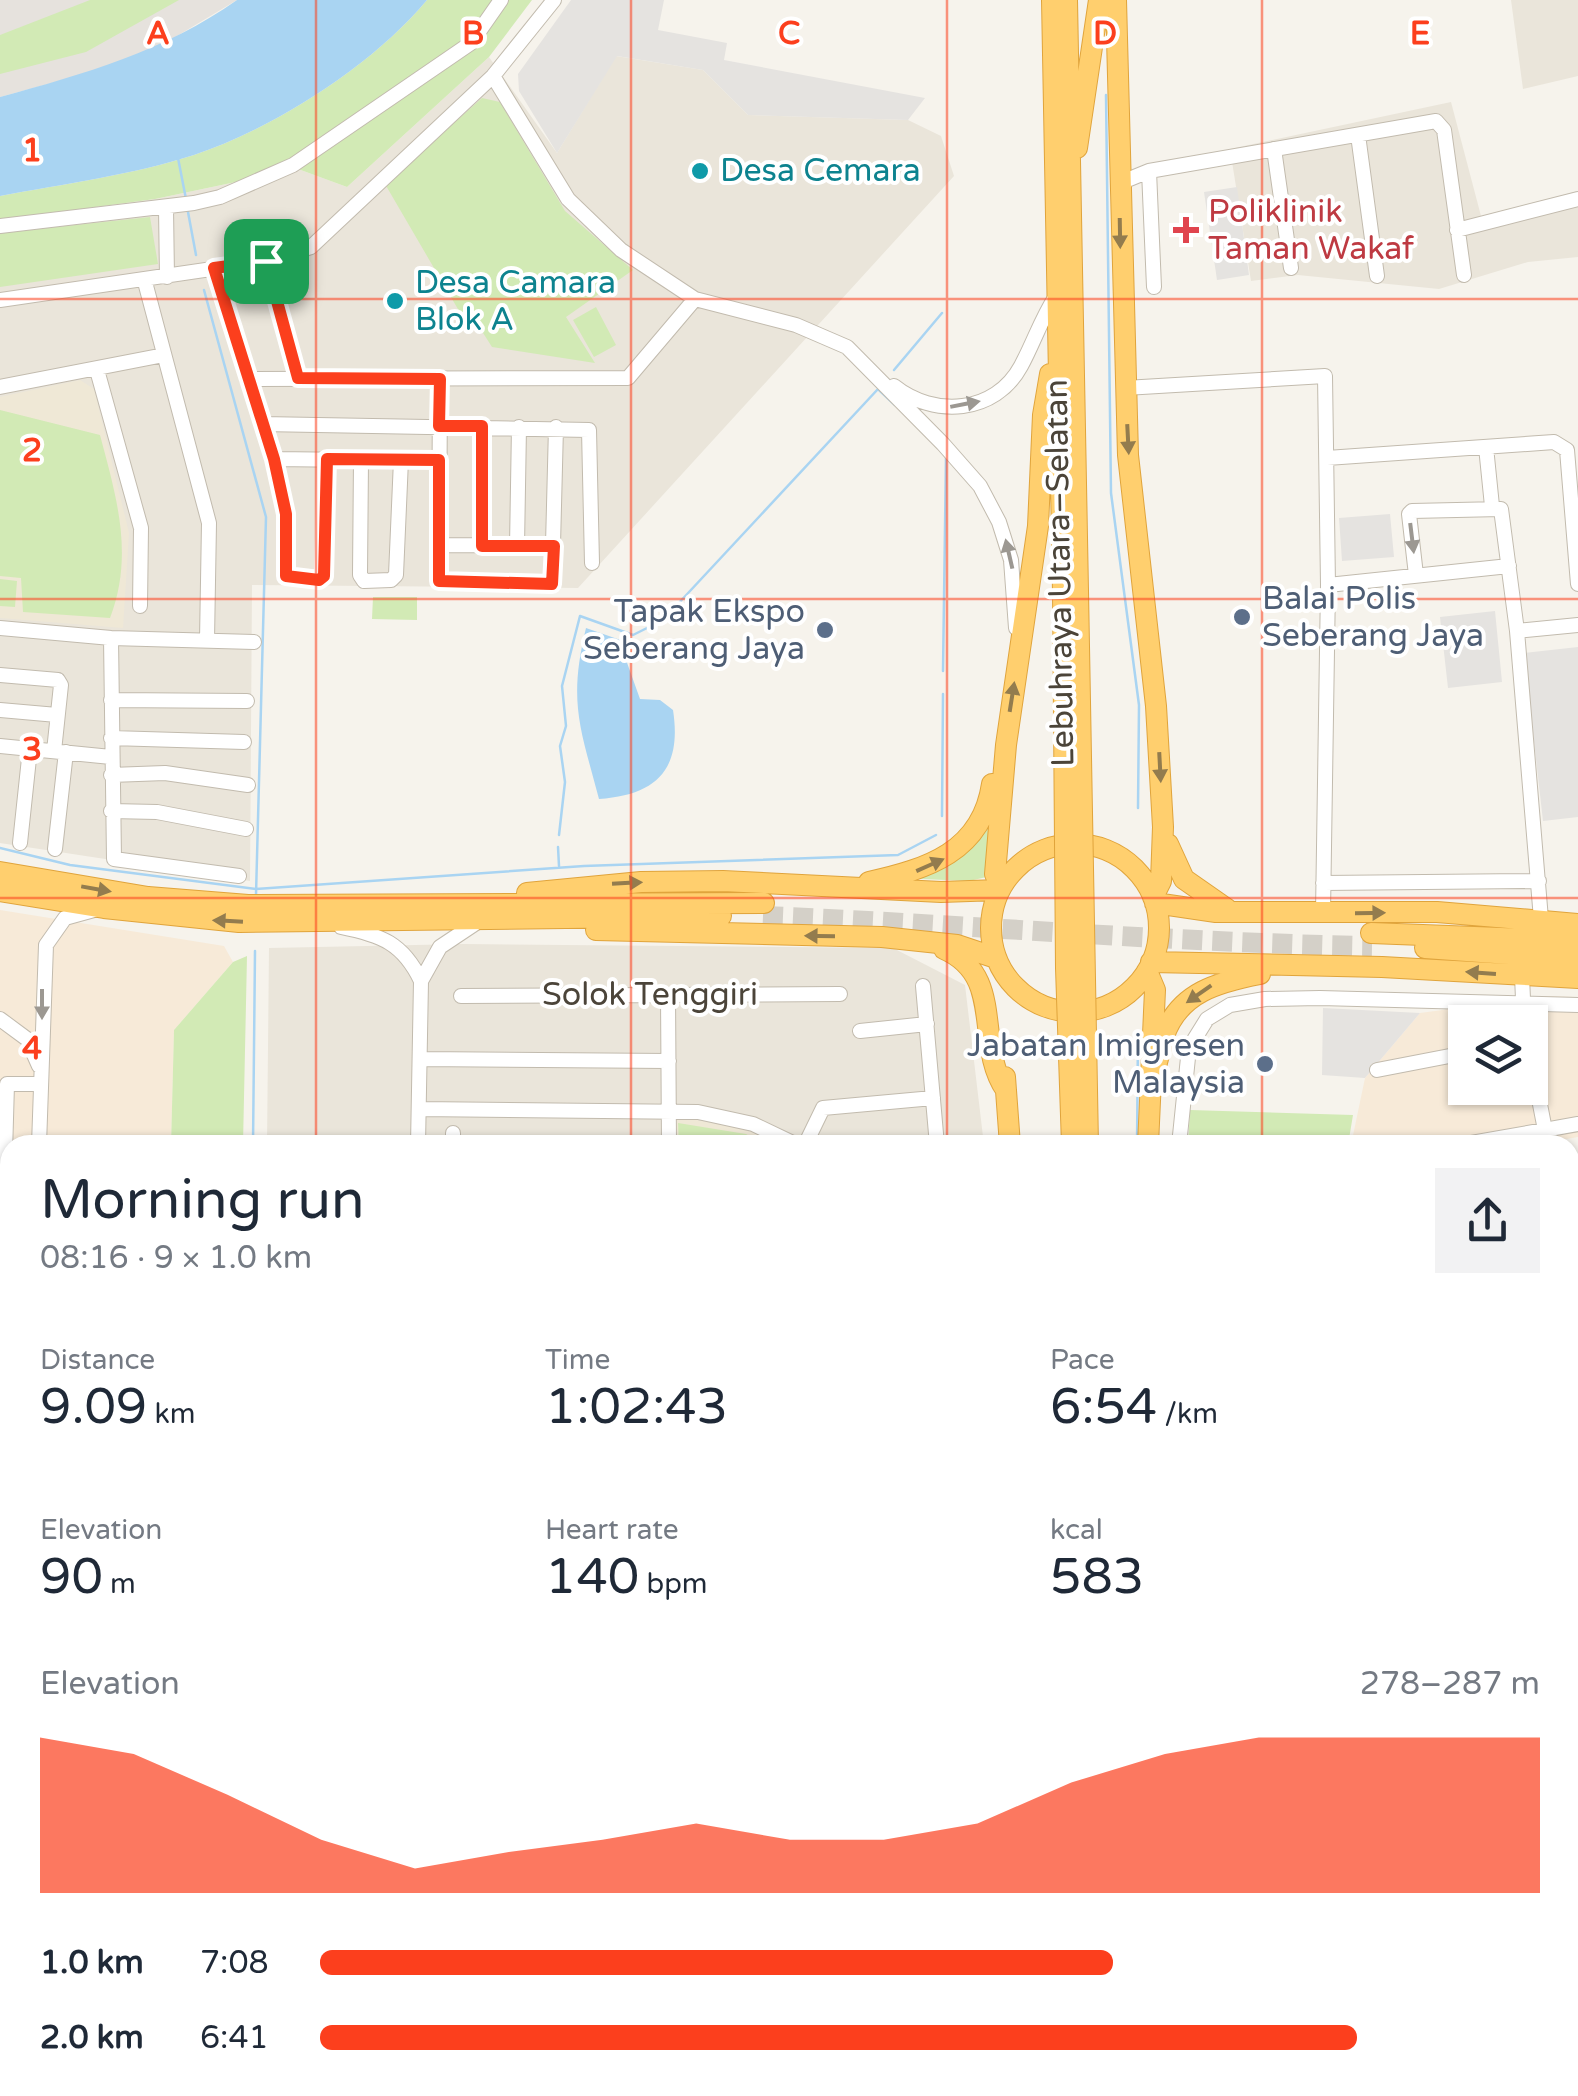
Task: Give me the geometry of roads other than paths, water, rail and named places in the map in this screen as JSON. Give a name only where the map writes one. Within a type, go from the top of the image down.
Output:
[{"type":"highway","name":"Lebuhraya Utara–Selatan","points":[[1052,0],[1057,354],[1070,591],[1088,1135]]},
{"type":"highway","name":"Lebuhraya Utara–Selatan","points":[[1067,0],[1072,1135]]},
{"type":"highway","points":[[1070,174],[1084,114],[1099,0]]},
{"type":"highway","points":[[1116,0],[1126,388],[1163,828],[1161,881],[1154,900]]},
{"type":"highway","points":[[1000,889],[995,874],[1006,745],[1038,526],[1045,399],[1057,354]]},
{"type":"highway","points":[[845,888],[925,868],[956,850],[984,813],[1006,745]]},
{"type":"highway","points":[[1163,828],[1184,879],[1204,896],[1238,913]]},
{"type":"highway","points":[[0,872],[148,897],[494,913],[550,929],[957,945],[998,962],[1026,996],[1072,1012],[1092,1010],[1120,998],[1149,966],[1159,933],[1154,900],[1124,860],[1080,844],[1034,854],[1000,889],[990,929],[998,962],[1009,1135]]},
{"type":"highway","points":[[494,913],[542,889],[641,882],[1000,889]]},
{"type":"highway","points":[[0,890],[202,920],[320,923],[494,913],[764,909]]},
{"type":"highway","points":[[1154,900],[1238,913],[1437,912],[1578,924]]},
{"type":"highway","points":[[1578,941],[1372,940],[1578,959]]},
{"type":"highway","points":[[918,941],[953,954],[977,975],[984,990],[992,1062],[1006,1090]]},
{"type":"highway","points":[[1149,966],[1291,965],[1578,978]]},
{"type":"highway","points":[[1150,1083],[1164,1036],[1186,1003],[1210,986],[1291,965]]},
{"type":"highway","points":[[1148,1135],[1154,990],[1149,966]]},
{"type":"street","points":[[0,226],[166,208],[220,197],[294,165],[470,43],[500,0]]},
{"type":"street","points":[[0,300],[145,282],[266,261],[325,238],[493,76],[554,0]]},
{"type":"street","points":[[493,76],[568,199],[621,250],[695,299],[836,340],[876,375],[960,462],[993,508],[1011,560],[1020,650]]},
{"type":"street","points":[[1119,193],[1127,180],[1149,171],[1441,122],[1464,275]]},
{"type":"street","points":[[1358,135],[1377,276]]},
{"type":"street","points":[[1274,150],[1291,268]]},
{"type":"street","points":[[1118,151],[1128,168],[1149,171]]},
{"type":"street","points":[[1149,171],[1154,287]]},
{"type":"street","points":[[1458,230],[1578,199]]},
{"type":"street","points":[[166,208],[168,278]]},
{"type":"street","points":[[266,261],[298,378]]},
{"type":"street","points":[[214,268],[274,459],[286,514],[289,578],[322,579],[327,459]]},
{"type":"street","points":[[145,282],[210,523],[207,640]]},
{"type":"street","points":[[876,375],[934,406],[979,402],[1016,374],[1035,329],[1056,296]]},
{"type":"street","points":[[247,378],[628,378],[695,299]]},
{"type":"street","points":[[0,387],[164,355]]},
{"type":"street","points":[[97,370],[142,528],[140,606]]},
{"type":"street","points":[[1126,388],[1324,376],[1328,585],[1324,913]]},
{"type":"street","points":[[440,379],[439,581],[553,582],[556,427]]},
{"type":"street","points":[[262,424],[589,430],[592,562]]},
{"type":"street","points":[[482,426],[482,546]]},
{"type":"street","points":[[516,546],[519,426]]},
{"type":"street","points":[[1327,458],[1554,442],[1567,450],[1578,584]]},
{"type":"street","points":[[1486,446],[1492,506]]},
{"type":"street","points":[[274,459],[439,460]]},
{"type":"street","points":[[361,460],[362,579],[391,580],[396,575],[401,460]]},
{"type":"street","points":[[1416,576],[1409,514],[1492,506],[1501,509],[1517,630],[1541,920]]},
{"type":"street","points":[[438,545],[554,546]]},
{"type":"street","points":[[1328,585],[1508,566]]},
{"type":"street","points":[[1517,630],[1578,625]]},
{"type":"street","points":[[0,628],[111,638],[254,642]]},
{"type":"street","points":[[111,638],[114,858],[239,876]]},
{"type":"street","points":[[0,675],[58,680],[60,752],[54,850]]},
{"type":"street","points":[[111,700],[247,702]]},
{"type":"street","points":[[0,710],[58,715]]},
{"type":"street","points":[[111,738],[244,742]]},
{"type":"street","points":[[0,746],[111,757]]},
{"type":"street","points":[[20,844],[30,749]]},
{"type":"street","points":[[111,774],[165,773],[248,785]]},
{"type":"street","points":[[111,811],[158,812],[246,829]]},
{"type":"street","points":[[1323,883],[1540,882]]},
{"type":"street","points":[[39,1135],[44,963],[50,934],[65,918],[104,908]]},
{"type":"street","points":[[421,981],[440,947],[494,913]]},
{"type":"street","points":[[320,923],[393,942],[410,957],[421,981],[418,1135]]},
{"type":"street","points":[[1180,1135],[1189,1048],[1207,1018],[1230,1005],[1265,998],[1320,998],[1521,1005],[1522,976]]},
{"type":"street","points":[[924,986],[936,1135]]},
{"type":"street","name":"Solok Tenggiri","points":[[460,996],[840,994]]},
{"type":"street","points":[[668,995],[669,1135]]},
{"type":"street","points":[[1548,1005],[1578,1005]]},
{"type":"street","points":[[0,1019],[27,1039],[41,1077]]},
{"type":"street","points":[[860,1031],[926,1024]]},
{"type":"street","points":[[1376,1070],[1448,1056]]},
{"type":"street","points":[[420,1059],[669,1061]]},
{"type":"street","points":[[7,1135],[7,1084],[41,1077]]},
{"type":"street","points":[[810,1135],[823,1108],[933,1098]]},
{"type":"street","points":[[1539,1105],[1544,1130]]},
{"type":"street","points":[[419,1109],[669,1111],[726,1116],[772,1135]]},
{"type":"street","points":[[1516,1135],[1578,1124]]},
{"type":"water","points":[[237,0],[427,0],[351,70],[257,129],[194,155],[147,168],[0,196],[0,97],[93,70],[153,47]]},
{"type":"water","points":[[586,628],[629,643],[625,657],[640,699],[660,700],[673,710],[674,748],[669,763],[662,775],[637,792],[599,799],[577,696]]},
{"type":"waterway","points":[[1106,95],[1111,493],[1139,705],[1138,808]]},
{"type":"waterway","points":[[178,158],[186,199]]},
{"type":"waterway","points":[[188,212],[196,255]]},
{"type":"waterway","points":[[204,290],[266,517],[256,895]]},
{"type":"waterway","points":[[894,370],[942,313]]},
{"type":"waterway","points":[[559,835],[565,782],[560,746],[566,726],[562,686],[580,616],[633,635],[663,620],[878,389]]},
{"type":"waterway","points":[[879,390],[895,405]]},
{"type":"waterway","points":[[943,671],[946,457]]},
{"type":"waterway","points":[[942,816],[943,694]]},
{"type":"waterway","points":[[0,848],[70,865],[256,889],[584,866],[898,855],[936,835]]},
{"type":"waterway","points":[[558,847],[559,866]]},
{"type":"waterway","points":[[253,1135],[255,951]]},
{"type":"waterway","points":[[1137,1135],[1138,1034]]},
{"type":"tunnel","points":[[763,916],[1372,946]]},
{"type":"place","name":"Desa Cemara","points":[[700,171]]},
{"type":"place","name":"Poliklinik Taman Wakaf","points":[[1186,230]]},
{"type":"place","name":"Desa Camara Blok A","points":[[395,301]]},
{"type":"place","name":"Balai Polis Seberang Jaya","points":[[1242,617]]},
{"type":"place","name":"Tapak Ekspo Seberang Jaya","points":[[825,630]]},
{"type":"place","name":"Jabatan Imigresen Malaysia","points":[[1265,1064]]}]
